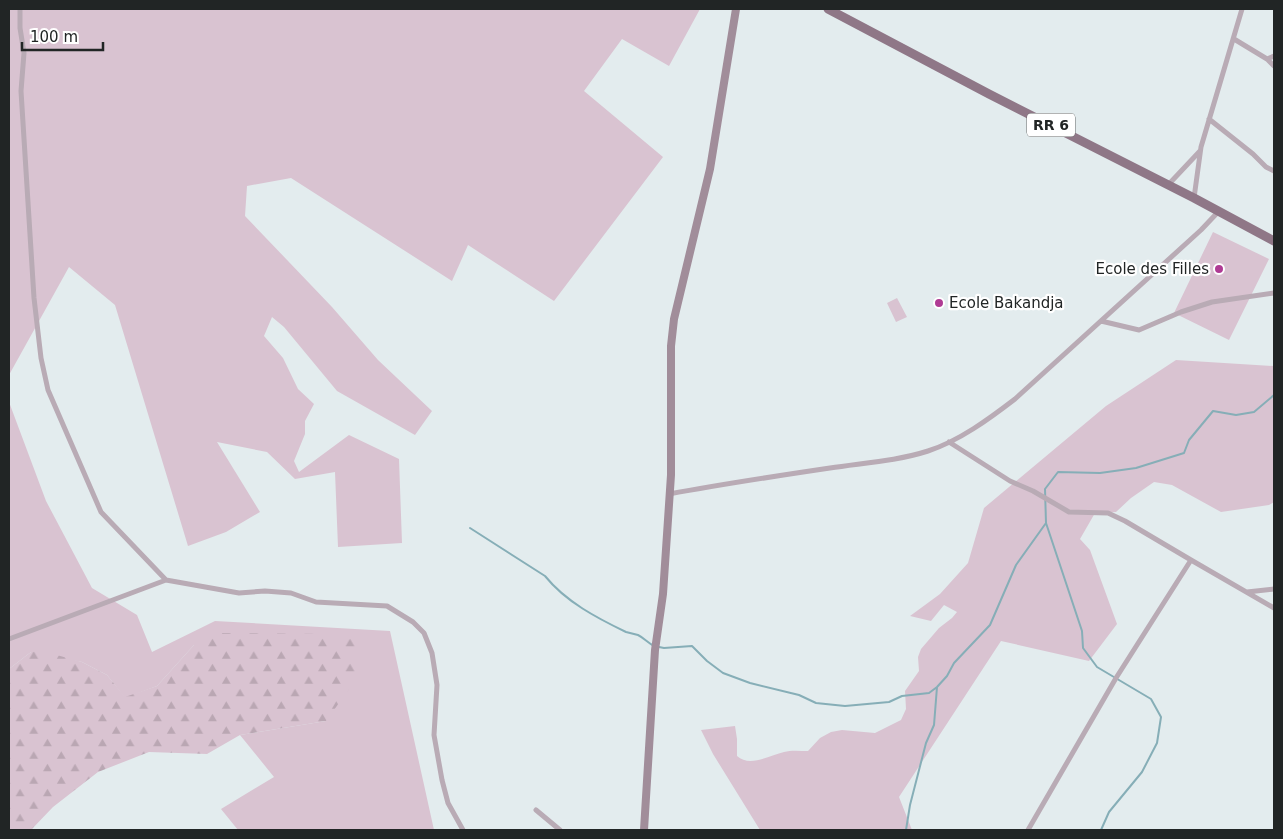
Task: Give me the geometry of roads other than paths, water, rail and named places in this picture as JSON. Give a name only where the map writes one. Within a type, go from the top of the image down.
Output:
[{"type":"main road","points":[[644,830],[655,650],[663,594],[669,494],[672,407],[671,346],[674,319],[710,169],[736,9]]},
{"type":"main road","name":"RR 6","points":[[828,9],[1274,241]]},
{"type":"street","points":[[20,9],[20,28],[24,53],[21,91],[34,298],[41,358],[48,390],[101,512],[166,580]]},
{"type":"street","points":[[1194,198],[1200,151],[1242,9]]},
{"type":"street","points":[[1234,39],[1267,59],[1274,66]]},
{"type":"street","points":[[1267,59],[1274,56]]},
{"type":"street","points":[[1209,119],[1253,154],[1266,167],[1274,171]]},
{"type":"street","points":[[1168,185],[1200,151]]},
{"type":"street","points":[[669,494],[899,457],[927,451],[949,442],[996,414],[1015,399],[1201,230],[1219,211]]},
{"type":"street","points":[[1101,321],[1139,330],[1181,312],[1212,302],[1274,293]]},
{"type":"street","points":[[949,442],[1010,482],[1033,491],[1069,512],[1108,513],[1125,521],[1274,608]]},
{"type":"street","points":[[1029,830],[1116,678],[1191,560]]},
{"type":"street","points":[[9,639],[166,580],[239,593],[265,591],[291,593],[316,602],[387,606],[413,622],[424,633],[432,653],[438,685],[434,735],[448,803],[463,830]]},
{"type":"street","points":[[1246,592],[1274,589]]},
{"type":"street","points":[[536,810],[560,830]]},
{"type":"waterway","points":[[1101,830],[1109,812],[1142,772],[1157,743],[1161,717],[1151,699],[1097,667],[1083,648],[1082,631],[1046,523],[1045,489],[1058,472],[1100,473],[1136,468],[1184,453],[1189,440],[1213,411],[1236,415],[1254,412],[1274,395]]},
{"type":"waterway","points":[[659,647],[692,646],[723,673],[750,683],[799,695],[816,703],[845,706],[889,702],[902,696],[929,693],[947,676],[954,663],[990,625],[1016,565],[1046,523]]},
{"type":"waterway","points":[[470,528],[545,576],[562,594],[572,601],[604,621],[626,632],[638,635],[654,646]]},
{"type":"waterway","points":[[906,830],[910,805],[926,743],[934,725],[937,687]]},
{"type":"place","name":"Ecole des Filles","points":[[1219,269]]},
{"type":"place","name":"Ecole Bakandja","points":[[939,303]]}]
